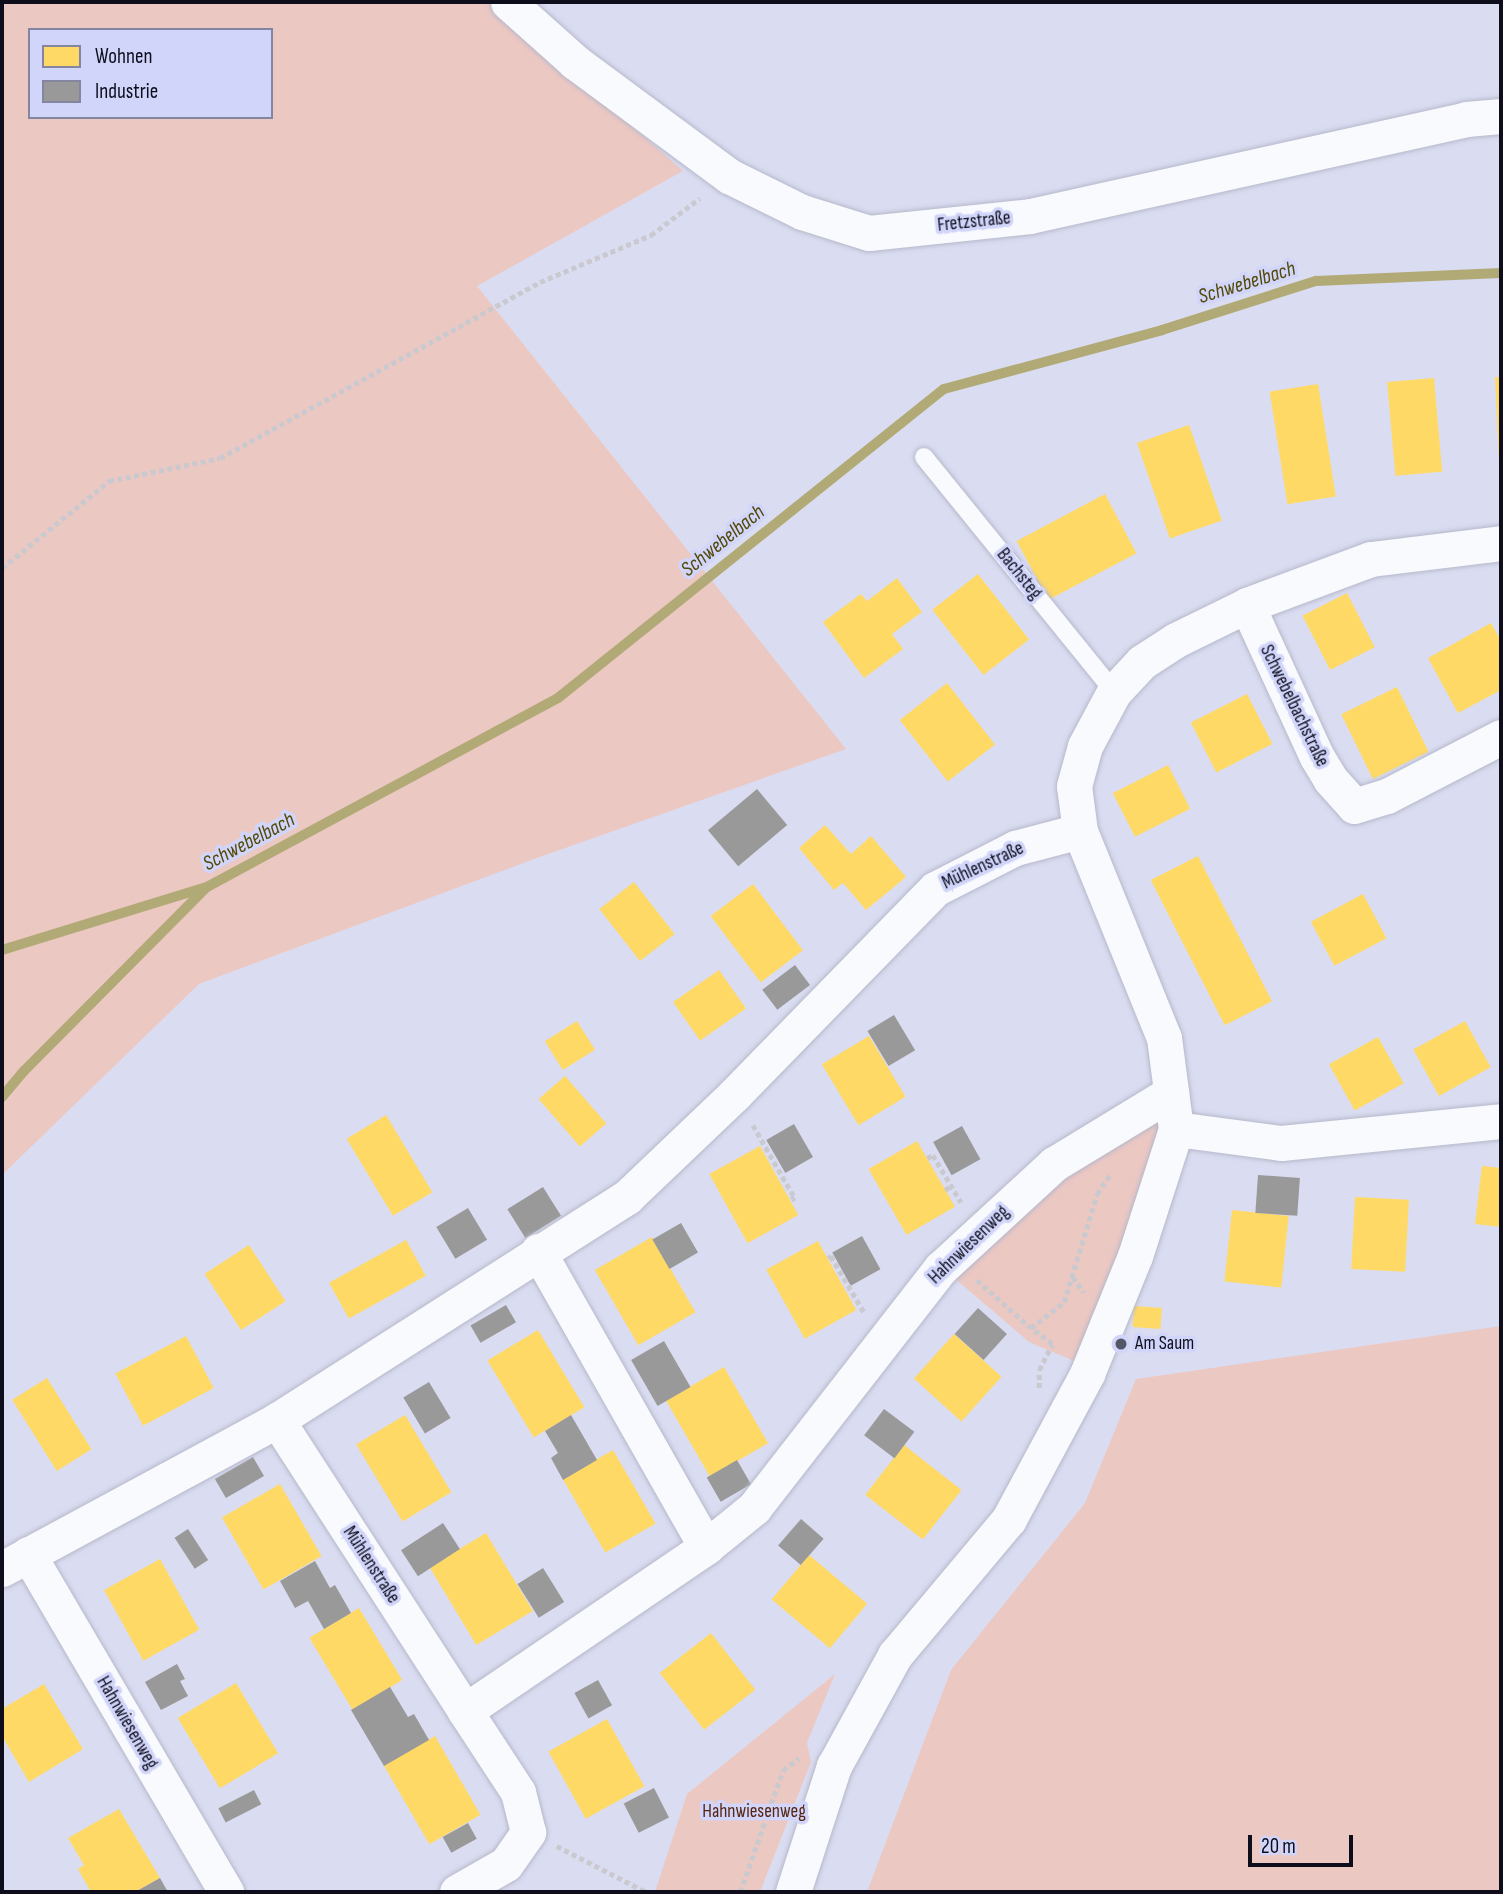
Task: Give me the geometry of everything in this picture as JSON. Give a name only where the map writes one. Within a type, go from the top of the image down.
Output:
[{"type":"street","name":"Fretzstraße","points":[[508,2],[575,62],[729,176],[802,212],[869,233],[1030,216],[1466,119],[1501,116]]},
{"type":"street","points":[[793,1892],[834,1766],[895,1655],[1009,1519],[1087,1374],[1135,1256],[1176,1129],[1164,1038],[1080,831],[1074,786],[1086,746],[1114,692],[1153,655],[1247,605],[1371,559],[1501,543]]},
{"type":"street","name":"Schwebelbachstraße","points":[[1247,605],[1317,757],[1330,779],[1354,806],[1387,796],[1501,737]]},
{"type":"street","name":"Mühlenstraße","points":[[15,1562],[277,1420],[538,1251],[627,1197],[735,1094],[935,889],[1015,848],[1080,831]]},
{"type":"street","name":"Hahnwiesenweg","points":[[465,1711],[706,1547],[754,1508],[881,1343],[952,1258],[1054,1164],[1171,1093]]},
{"type":"street","points":[[1176,1129],[1280,1143],[1501,1121]]},
{"type":"street","points":[[538,1251],[706,1547]]},
{"type":"street","name":"Mühlenstraße","points":[[277,1420],[465,1711]]},
{"type":"street","name":"Hahnwiesenweg","points":[[15,1562],[226,1892]]},
{"type":"street","points":[[457,1892],[506,1864],[528,1832],[518,1792],[465,1711]]},
{"type":"lane","name":"Bachsteg","points":[[924,457],[1114,692]]},
{"type":"path","points":[[2,568],[110,481],[220,458],[540,282],[652,234],[729,176]]},
{"type":"path","points":[[735,1094],[795,1199],[790,1200]]},
{"type":"path","points":[[927,1158],[933,1155],[980,1232]]},
{"type":"path","points":[[1031,1328],[1063,1302],[1097,1194],[1117,1163]]},
{"type":"path","points":[[945,1190],[952,1185]]},
{"type":"path","points":[[828,1258],[831,1256],[881,1343]]},
{"type":"path","points":[[952,1258],[1052,1344],[1038,1370],[1038,1400]]},
{"type":"path","points":[[740,1892],[783,1770],[803,1756]]},
{"type":"path","points":[[528,1832],[646,1892]]},
{"type":"green space","points":[[2,2],[492,2],[683,171],[477,286],[846,749],[534,859],[199,984],[2,1175]]},
{"type":"green space","points":[[1166,1101],[1169,1129],[1079,1363],[1029,1342],[945,1270],[1058,1166]]},
{"type":"green space","points":[[1501,1326],[1501,1892],[867,1892],[951,1670],[1085,1503],[1136,1379]]},
{"type":"green space","points":[[835,1674],[807,1743],[811,1762],[760,1892],[655,1892],[687,1794]]},
{"type":"building: Wohnen","points":[[1495,377],[1501,377],[1501,463],[1499,463]]},
{"type":"building: Wohnen","points":[[1434,378],[1442,472],[1395,476],[1387,382]]},
{"type":"building: Wohnen","points":[[1318,384],[1336,497],[1287,504],[1270,392]]},
{"type":"building: Wohnen","points":[[1189,425],[1222,520],[1170,538],[1137,443]]},
{"type":"building: Wohnen","points":[[1105,494],[1136,553],[1048,600],[1017,541]]},
{"type":"building: Wohnen","points":[[978,574],[1029,639],[983,675],[932,610]]},
{"type":"building: Wohnen","points":[[897,578],[922,612],[892,634],[903,649],[864,678],[823,622],[861,594],[867,601]]},
{"type":"building: Wohnen","points":[[1347,593],[1375,647],[1330,670],[1302,616]]},
{"type":"building: Wohnen","points":[[1491,623],[1501,641],[1501,690],[1458,713],[1428,658]]},
{"type":"building: Wohnen","points":[[947,683],[995,744],[948,781],[900,720]]},
{"type":"building: Wohnen","points":[[1397,687],[1429,752],[1373,779],[1341,714]]},
{"type":"building: Wohnen","points":[[1247,694],[1272,744],[1216,772],[1191,723]]},
{"type":"building: Wohnen","points":[[1168,765],[1190,809],[1135,837],[1113,793]]},
{"type":"building: Wohnen","points":[[825,825],[851,854],[871,836],[906,877],[866,910],[843,883],[834,890],[799,848]]},
{"type":"building: Wohnen","points":[[1198,856],[1272,1001],[1225,1025],[1151,880]]},
{"type":"building: Wohnen","points":[[634,882],[675,934],[640,961],[599,909]]},
{"type":"building: Wohnen","points":[[753,884],[803,950],[761,982],[711,916]]},
{"type":"building: Wohnen","points":[[1363,894],[1386,938],[1334,966],[1311,922]]},
{"type":"building: Wohnen","points":[[719,970],[746,1009],[700,1041],[673,1002]]},
{"type":"building: Wohnen","points":[[577,1021],[595,1050],[563,1070],[545,1041]]},
{"type":"building: Wohnen","points":[[1465,1021],[1491,1067],[1439,1096],[1413,1050]]},
{"type":"building: Wohnen","points":[[869,1036],[906,1097],[858,1125],[822,1064]]},
{"type":"building: Wohnen","points":[[1378,1037],[1404,1083],[1355,1111],[1329,1064]]},
{"type":"building: Wohnen","points":[[565,1076],[606,1124],[580,1147],[539,1099]]},
{"type":"building: Wohnen","points":[[386,1115],[432,1192],[393,1216],[347,1139]]},
{"type":"building: Wohnen","points":[[917,1141],[955,1207],[907,1235],[869,1169]]},
{"type":"building: Wohnen","points":[[760,1146],[798,1215],[748,1243],[709,1174]]},
{"type":"building: Wohnen","points":[[1482,1166],[1501,1168],[1501,1227],[1475,1224]]},
{"type":"building: Wohnen","points":[[1355,1197],[1409,1200],[1405,1272],[1351,1269]]},
{"type":"building: Wohnen","points":[[1232,1210],[1289,1216],[1281,1288],[1224,1282]]},
{"type":"building: Wohnen","points":[[652,1237],[696,1312],[638,1345],[595,1270]]},
{"type":"building: Wohnen","points":[[406,1240],[426,1276],[349,1319],[329,1283]]},
{"type":"building: Wohnen","points":[[818,1241],[856,1310],[805,1339],[766,1270]]},
{"type":"building: Wohnen","points":[[249,1245],[285,1301],[241,1330],[205,1274]]},
{"type":"building: Wohnen","points":[[1134,1306],[1162,1308],[1160,1329],[1133,1327]]},
{"type":"building: Wohnen","points":[[538,1330],[584,1407],[534,1438],[487,1360]]},
{"type":"building: Wohnen","points":[[954,1334],[1002,1377],[961,1421],[914,1379]]},
{"type":"building: Wohnen","name":"Am Saum","points":[[1117,1335],[1129,1341],[1123,1352],[1111,1347]]},
{"type":"building: Wohnen","points":[[186,1336],[214,1388],[143,1426],[115,1374]]},
{"type":"building: Wohnen","points":[[724,1367],[768,1443],[710,1477],[666,1400]]},
{"type":"building: Wohnen","points":[[47,1378],[92,1449],[57,1471],[12,1400]]},
{"type":"building: Wohnen","points":[[405,1415],[451,1492],[402,1522],[356,1444]]},
{"type":"building: Wohnen","points":[[904,1445],[962,1490],[923,1540],[865,1495]]},
{"type":"building: Wohnen","points":[[613,1450],[656,1524],[605,1553],[563,1479]]},
{"type":"building: Wohnen","points":[[280,1484],[322,1556],[263,1589],[222,1518]]},
{"type":"building: Wohnen","points":[[486,1533],[533,1611],[476,1645],[429,1567]]},
{"type":"building: Wohnen","points":[[809,1555],[867,1604],[830,1648],[772,1599]]},
{"type":"building: Wohnen","points":[[160,1559],[199,1630],[143,1661],[104,1590]]},
{"type":"building: Wohnen","points":[[359,1608],[402,1680],[353,1710],[309,1638]]},
{"type":"building: Wohnen","points":[[711,1633],[755,1690],[704,1730],[660,1673]]},
{"type":"building: Wohnen","points":[[236,1683],[278,1753],[220,1788],[178,1718]]},
{"type":"building: Wohnen","points":[[44,1684],[83,1749],[29,1782],[2,1736],[2,1709]]},
{"type":"building: Wohnen","points":[[607,1719],[644,1786],[586,1819],[548,1751]]},
{"type":"building: Wohnen","points":[[435,1736],[480,1815],[429,1844],[384,1766]]},
{"type":"building: Wohnen","points":[[119,1809],[160,1878],[135,1892],[91,1892],[78,1869],[84,1865],[68,1838]]},
{"type":"building: Industrie","points":[[757,789],[787,825],[738,866],[708,830]]},
{"type":"building: Industrie","points":[[795,965],[810,985],[777,1010],[762,990]]},
{"type":"building: Industrie","points":[[894,1015],[915,1050],[889,1066],[867,1031]]},
{"type":"building: Industrie","points":[[794,1124],[813,1157],[785,1173],[766,1140]]},
{"type":"building: Industrie","points":[[962,1126],[980,1159],[952,1175],[933,1142]]},
{"type":"building: Industrie","points":[[1258,1175],[1300,1178],[1297,1216],[1255,1213]]},
{"type":"building: Industrie","points":[[543,1187],[561,1216],[525,1238],[507,1209]]},
{"type":"building: Industrie","points":[[468,1208],[487,1240],[455,1259],[436,1227]]},
{"type":"building: Industrie","points":[[681,1223],[698,1252],[669,1269],[652,1240]]},
{"type":"building: Industrie","points":[[862,1236],[880,1269],[851,1286],[832,1252]]},
{"type":"building: Industrie","points":[[506,1305],[516,1322],[480,1343],[470,1326]]},
{"type":"building: Industrie","points":[[978,1308],[1007,1334],[984,1360],[955,1334]]},
{"type":"building: Industrie","points":[[664,1341],[690,1387],[658,1406],[631,1360]]},
{"type":"building: Industrie","points":[[429,1382],[451,1418],[425,1433],[403,1397]]},
{"type":"building: Industrie","points":[[884,1409],[914,1432],[894,1458],[864,1435]]},
{"type":"building: Industrie","points":[[571,1415],[597,1460],[563,1480],[551,1458],[558,1453],[545,1431]]},
{"type":"building: Industrie","points":[[253,1457],[264,1476],[226,1498],[215,1479]]},
{"type":"building: Industrie","points":[[737,1460],[751,1484],[721,1502],[707,1478]]},
{"type":"building: Industrie","points":[[801,1519],[824,1539],[801,1565],[778,1545]]},
{"type":"building: Industrie","points":[[443,1523],[460,1549],[418,1576],[401,1550]]},
{"type":"building: Industrie","points":[[188,1529],[208,1560],[195,1569],[175,1538]]},
{"type":"building: Industrie","points":[[315,1561],[330,1588],[335,1585],[351,1613],[324,1629],[308,1601],[295,1608],[280,1581]]},
{"type":"building: Industrie","points":[[543,1568],[564,1602],[539,1618],[518,1584]]},
{"type":"building: Industrie","points":[[177,1664],[185,1679],[180,1681],[188,1696],[161,1710],[145,1682]]},
{"type":"building: Industrie","points":[[598,1680],[612,1705],[588,1718],[574,1693]]},
{"type":"building: Industrie","points":[[390,1687],[408,1717],[414,1714],[429,1740],[384,1766],[351,1710]]},
{"type":"building: Industrie","points":[[654,1788],[669,1817],[639,1833],[624,1803]]},
{"type":"building: Industrie","points":[[254,1790],[261,1804],[226,1822],[218,1808]]},
{"type":"building: Industrie","points":[[468,1823],[477,1839],[451,1853],[443,1837]]},
{"type":"building: Industrie","points":[[160,1878],[168,1892],[135,1892]]},
{"type":"waterway","name":"Schwebelbach","points":[[2,950],[207,887],[558,698],[944,389],[1162,330],[1316,281],[1501,273]]},
{"type":"waterway","points":[[2,1097],[24,1071],[205,889]]},
{"type":"place","name":"Am Saum","points":[[1121,1344]]}]
